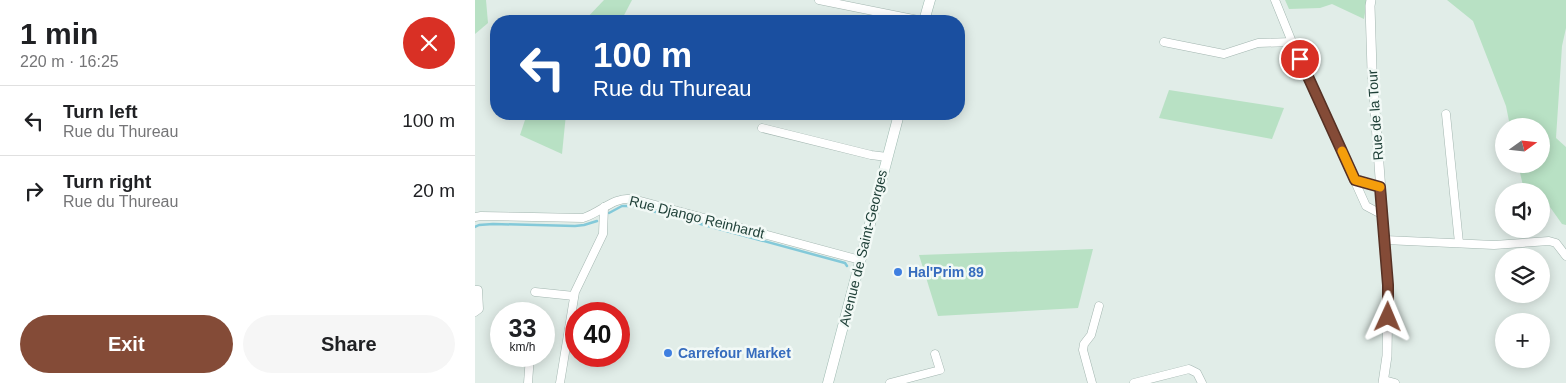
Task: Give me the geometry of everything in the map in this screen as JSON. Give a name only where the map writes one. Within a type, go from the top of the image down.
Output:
[{"type":"main road","points":[[926,15],[930,0]]},
{"type":"main road","name":"Avenue de Saint-Georges","points":[[828,383],[897,120]]},
{"type":"street","points":[[819,0],[894,15]]},
{"type":"street","points":[[1275,0],[1366,206],[1383,215]]},
{"type":"street","name":"Rue de la Tour","points":[[1371,0],[1371,70],[1388,298],[1387,356],[1384,382]]},
{"type":"street","points":[[1164,42],[1224,54],[1259,43],[1292,42]]},
{"type":"street","points":[[1446,114],[1459,243]]},
{"type":"street","points":[[762,128],[871,155],[887,157]]},
{"type":"street","points":[[1355,180],[1380,187]]},
{"type":"street","name":"Rue Django Reinhardt","points":[[475,217],[583,218],[624,198],[633,199],[860,260]]},
{"type":"street","points":[[560,383],[574,296],[603,234],[604,207]]},
{"type":"street","points":[[1385,240],[1494,245],[1549,241],[1556,243],[1566,256]]},
{"type":"street","points":[[475,290],[478,290],[479,309],[475,312]]},
{"type":"street","points":[[535,292],[574,296]]},
{"type":"street","points":[[1092,383],[1083,350],[1084,344],[1091,335],[1099,306]]},
{"type":"street","points":[[890,383],[940,370],[935,354]]},
{"type":"street","points":[[528,383],[529,367]]},
{"type":"street","points":[[1134,383],[1184,370],[1193,370],[1199,376],[1202,383]]},
{"type":"street","points":[[1384,382],[1395,383]]},
{"type":"green space","points":[[475,0],[486,0],[488,23],[475,34]]},
{"type":"green space","points":[[604,0],[632,0],[624,15],[590,15]]},
{"type":"green space","points":[[1285,0],[1367,0],[1364,19],[1332,4],[1320,8],[1289,9]]},
{"type":"green space","points":[[1447,0],[1566,0],[1566,28],[1562,46],[1556,138],[1566,147],[1566,225],[1562,224],[1550,207],[1550,183],[1522,183],[1520,173],[1550,173],[1550,118],[1508,118],[1506,106],[1473,21]]},
{"type":"green space","points":[[1169,90],[1284,108],[1272,139],[1159,118]]},
{"type":"green space","points":[[525,120],[565,120],[562,154],[520,135]]},
{"type":"green space","points":[[1093,249],[1078,308],[938,316],[919,255]]},
{"type":"waterway","points":[[609,213],[622,206],[634,206],[845,263],[847,266]]},
{"type":"waterway","points":[[475,227],[493,224],[575,226],[597,221]]},
{"type":"slow traffic","points":[[1342,151],[1355,180],[1380,187]]},
{"type":"place","name":"Hal'Prim 89","points":[[898,272]]},
{"type":"place","name":"Carrefour Market","points":[[668,353]]},
{"type":"route","points":[[1300,59],[1355,180],[1380,187],[1388,285],[1388,317]]}]
